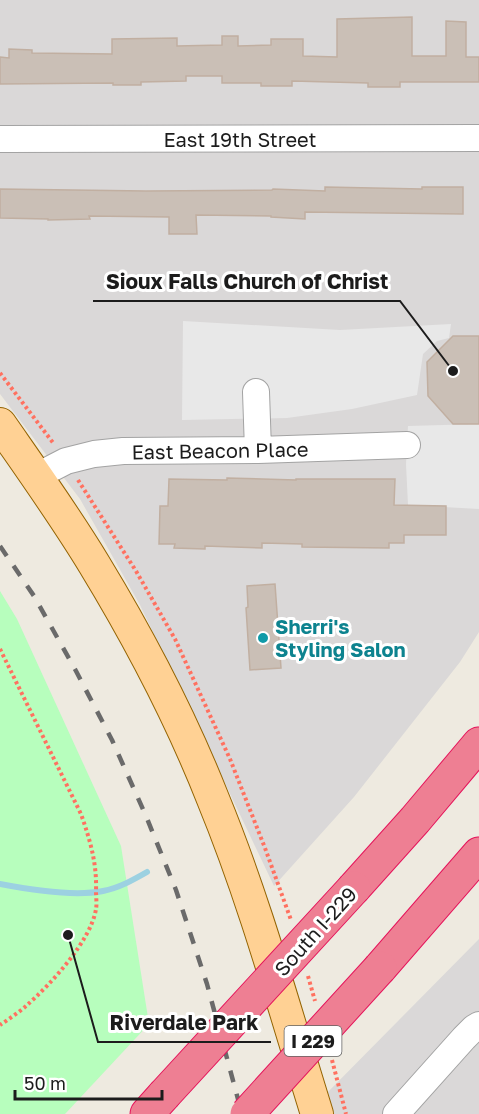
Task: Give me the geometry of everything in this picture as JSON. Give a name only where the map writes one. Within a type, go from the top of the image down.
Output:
[{"type":"highway","name":"South I-229","points":[[156,1105],[415,820],[479,744]]},
{"type":"highway","name":"I 229","points":[[246,1114],[380,968],[479,854]]},
{"type":"main road","points":[[0,424],[94,564],[134,634],[213,797],[244,879],[317,1114]]},
{"type":"street","name":"East 19th Street","points":[[0,139],[479,138]]},
{"type":"street","points":[[256,392],[258,450]]},
{"type":"street","name":"East Beacon Place","points":[[37,476],[66,461],[94,454],[123,451],[258,450],[407,445]]},
{"type":"street","points":[[396,1114],[464,1038],[479,1025]]},
{"type":"path","points":[[0,650],[81,814],[90,839],[96,876],[96,909],[86,936],[48,985],[26,1006],[0,1025]]},
{"type":"shaded area","points":[[0,0],[479,0],[479,632],[460,662],[354,797],[274,886],[140,605],[80,499],[0,394]]},
{"type":"shaded area","points":[[183,321],[340,330],[451,324],[449,338],[437,341],[423,354],[417,395],[352,409],[287,418],[182,420]]},
{"type":"shaded area","points":[[479,424],[479,509],[408,505],[406,464],[408,426]]},
{"type":"shaded area","points":[[479,939],[479,1114],[322,1114],[318,1102]]},
{"type":"green space","points":[[0,591],[17,619],[121,846],[149,1024],[65,1114],[0,1114]]},
{"type":"building","points":[[412,17],[412,56],[446,56],[446,21],[466,22],[466,57],[479,57],[479,82],[400,82],[400,87],[368,87],[368,83],[292,81],[292,86],[261,86],[261,83],[222,83],[222,76],[186,76],[186,81],[141,82],[141,85],[113,85],[113,83],[0,84],[0,57],[9,58],[9,49],[32,50],[32,53],[112,54],[112,39],[177,38],[177,46],[222,45],[222,36],[238,36],[238,46],[271,45],[271,39],[303,39],[303,56],[337,57],[337,19]]},
{"type":"building","points":[[325,187],[422,189],[422,187],[463,187],[463,214],[305,212],[305,219],[196,215],[197,234],[169,234],[169,217],[89,216],[90,219],[48,220],[0,218],[0,189],[325,191]]},
{"type":"building","points":[[453,336],[479,336],[479,424],[453,424],[428,396],[427,362]]},
{"type":"building","points":[[227,478],[395,479],[394,505],[446,506],[446,535],[404,535],[404,543],[389,543],[389,548],[302,547],[302,544],[262,543],[262,548],[205,546],[205,549],[174,548],[175,544],[159,544],[160,506],[168,506],[169,479],[227,480]]},
{"type":"building","name":"Sherri's Styling Salon","points":[[275,584],[281,668],[250,670],[247,586]]},
{"type":"waterway","points":[[0,884],[52,892],[91,893],[115,888],[147,872]]},
{"type":"railway","points":[[0,546],[34,596],[76,671],[112,740],[146,816],[176,890],[207,984],[242,1114]]},
{"type":"place","name":"Sioux Falls Church of Christ","points":[[453,371]]},
{"type":"place","name":"Sherri's Styling Salon","points":[[263,638]]},
{"type":"place","name":"Riverdale Park","points":[[68,935]]}]
